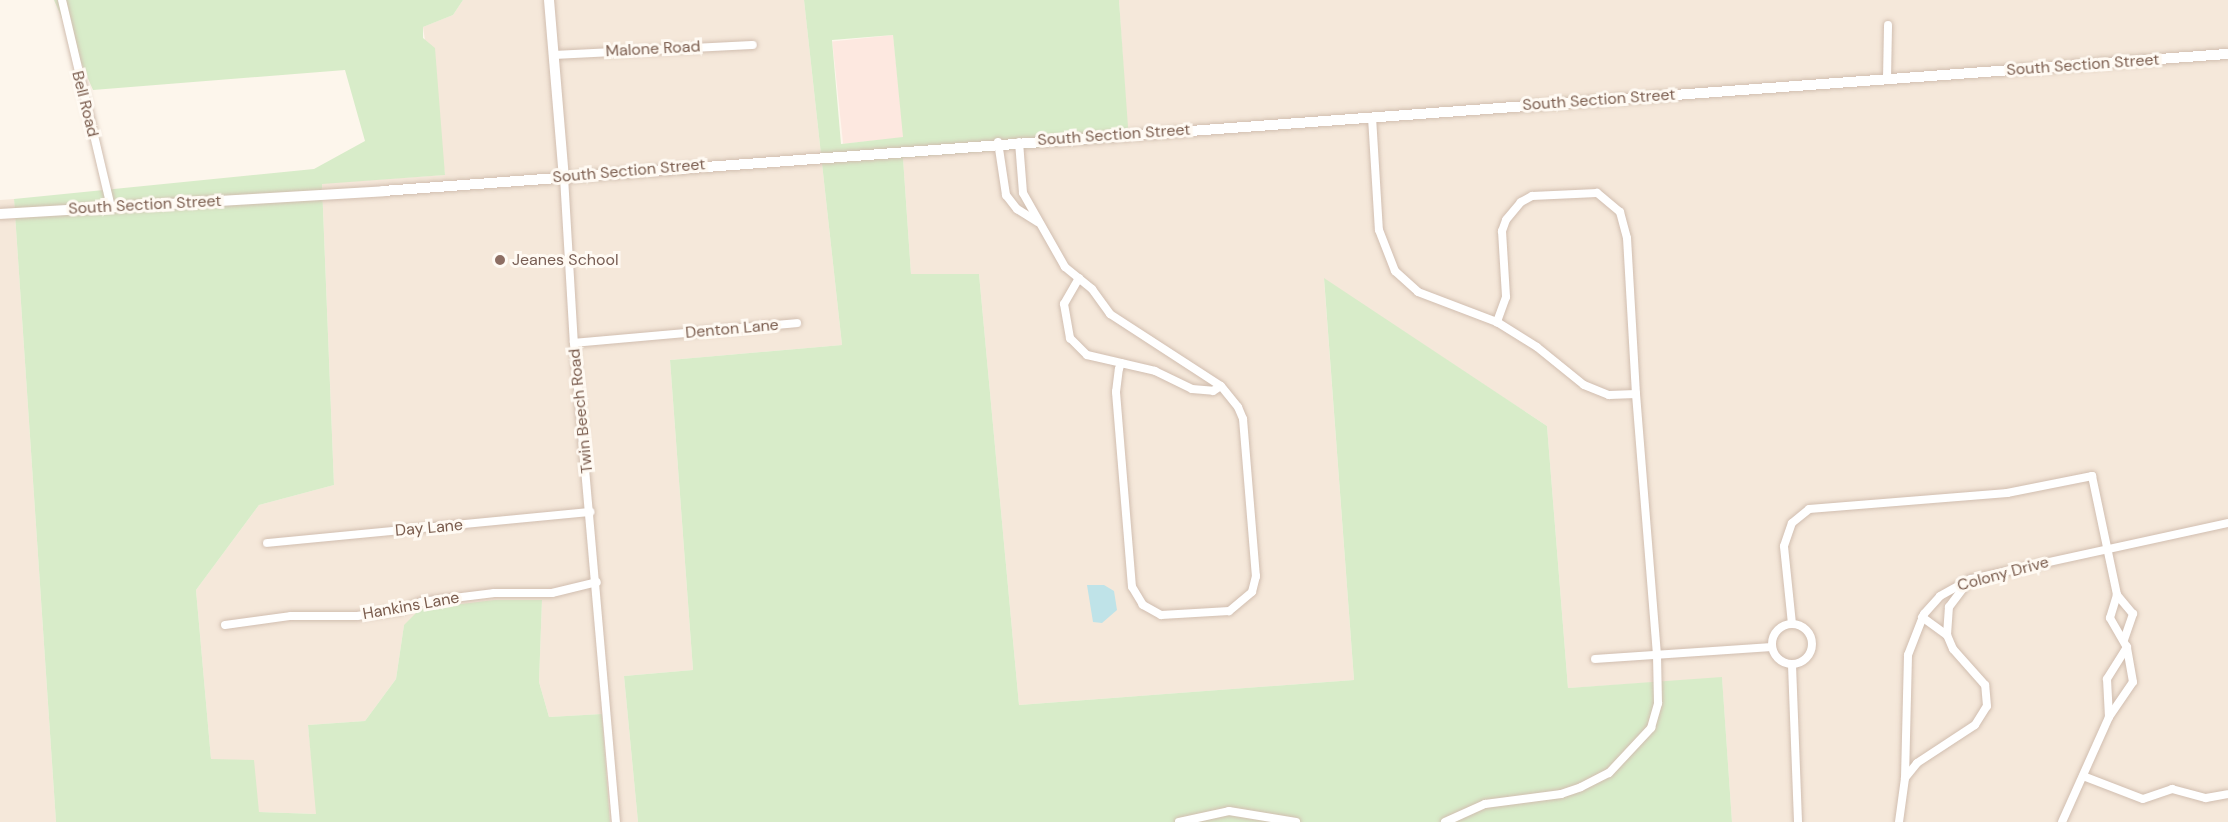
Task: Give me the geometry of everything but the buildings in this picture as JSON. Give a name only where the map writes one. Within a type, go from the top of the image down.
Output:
[{"type":"street","name":"Bell Road","points":[[62,0],[111,207]]},
{"type":"street","name":"Twin Beech Road","points":[[549,0],[564,177],[574,343],[591,512],[616,822]]},
{"type":"street","points":[[1887,79],[1888,25]]},
{"type":"street","name":"Malone Road","points":[[554,55],[753,45]]},
{"type":"street","name":"South Section Street","points":[[0,214],[564,177],[998,142],[2228,54]]},
{"type":"street","points":[[1372,117],[1379,230],[1390,264],[1418,292],[1497,322],[1597,392],[1636,394]]},
{"type":"street","points":[[998,142],[1006,195],[1017,209],[1038,222]]},
{"type":"street","points":[[1019,142],[1023,193],[1065,267],[1092,289],[1110,314],[1221,386],[1238,407],[1246,434],[1254,585],[1242,603],[1229,611],[1161,615],[1143,605],[1132,587],[1116,392],[1121,363]]},
{"type":"street","points":[[1445,822],[1485,804],[1561,794],[1609,773],[1645,737],[1655,719],[1657,654],[1625,223],[1613,203],[1597,193],[1532,196],[1513,211],[1502,231],[1506,297],[1497,322]]},
{"type":"street","points":[[1079,278],[1064,304],[1070,338],[1087,355],[1155,371],[1192,389],[1213,390],[1221,386]]},
{"type":"street","name":"Denton Lane","points":[[574,343],[797,323]]},
{"type":"street","points":[[1792,624],[1785,537],[1797,517],[1817,507],[2007,493],[2092,476],[2117,595],[2133,614],[2125,643],[2108,679],[2109,717]]},
{"type":"street","name":"Day Lane","points":[[267,543],[591,512]]},
{"type":"street","name":"Colony Drive","points":[[1899,822],[1905,778],[1908,655],[1922,617],[1953,585],[2107,548],[2228,523]]},
{"type":"street","points":[[1905,778],[1917,764],[1975,725],[1987,706],[1985,685],[1953,649],[1947,635],[1949,606],[1971,579]]},
{"type":"street","name":"Hankins Lane","points":[[225,625],[280,616],[357,616],[400,610],[421,602],[494,593],[552,592],[597,582]]},
{"type":"street","points":[[2062,822],[2109,717],[2133,682],[2125,643],[2110,618],[2117,595]]},
{"type":"street","points":[[1922,617],[1947,635]]},
{"type":"street","points":[[1792,624],[1808,631],[1812,643],[1804,661],[1792,664],[1777,657],[1773,646],[1779,630],[1792,624]]},
{"type":"street","points":[[1595,659],[1773,646]]},
{"type":"street","points":[[1792,664],[1798,822]]},
{"type":"street","points":[[2083,776],[2143,798],[2172,789],[2206,798],[2228,794]]},
{"type":"street","points":[[1179,822],[1229,811],[1296,822]]},
{"type":"shaded area","points":[[463,0],[804,0],[842,345],[670,360],[693,670],[624,676],[638,822],[610,822],[602,714],[549,717],[539,682],[542,600],[404,625],[396,679],[365,721],[308,725],[317,814],[259,812],[211,759],[196,590],[259,505],[334,485],[322,183],[445,175],[423,27],[453,15]]},
{"type":"shaded area","points":[[1119,0],[2228,0],[2228,822],[1732,822],[1722,678],[1568,688],[1547,426],[1324,279],[1354,680],[1019,705],[979,274],[911,274],[903,158],[1128,141]]},
{"type":"shaded area","points":[[893,35],[904,137],[843,144],[832,41]]},
{"type":"shaded area","points":[[14,199],[56,822],[0,822],[0,200]]},
{"type":"green space","points":[[54,0],[463,0],[453,15],[423,27],[423,38],[435,48],[445,175],[322,184],[334,485],[259,505],[196,590],[211,759],[254,760],[259,812],[316,814],[308,725],[365,721],[396,679],[404,625],[420,609],[494,600],[542,600],[539,682],[549,717],[602,714],[610,822],[56,822],[14,199],[314,169],[365,141],[345,70],[93,90]]},
{"type":"green space","points":[[804,0],[1119,0],[1129,141],[903,158],[911,274],[979,274],[1019,705],[1354,680],[1324,278],[1547,426],[1568,688],[1722,677],[1732,822],[638,822],[624,676],[693,670],[670,360],[842,345]],"holes":[[[893,35],[903,137],[841,144],[832,40]]]},
{"type":"water","points":[[1087,585],[1104,585],[1114,591],[1117,610],[1102,623],[1093,622]]},
{"type":"place","name":"Jeanes School","points":[[500,260]]}]
